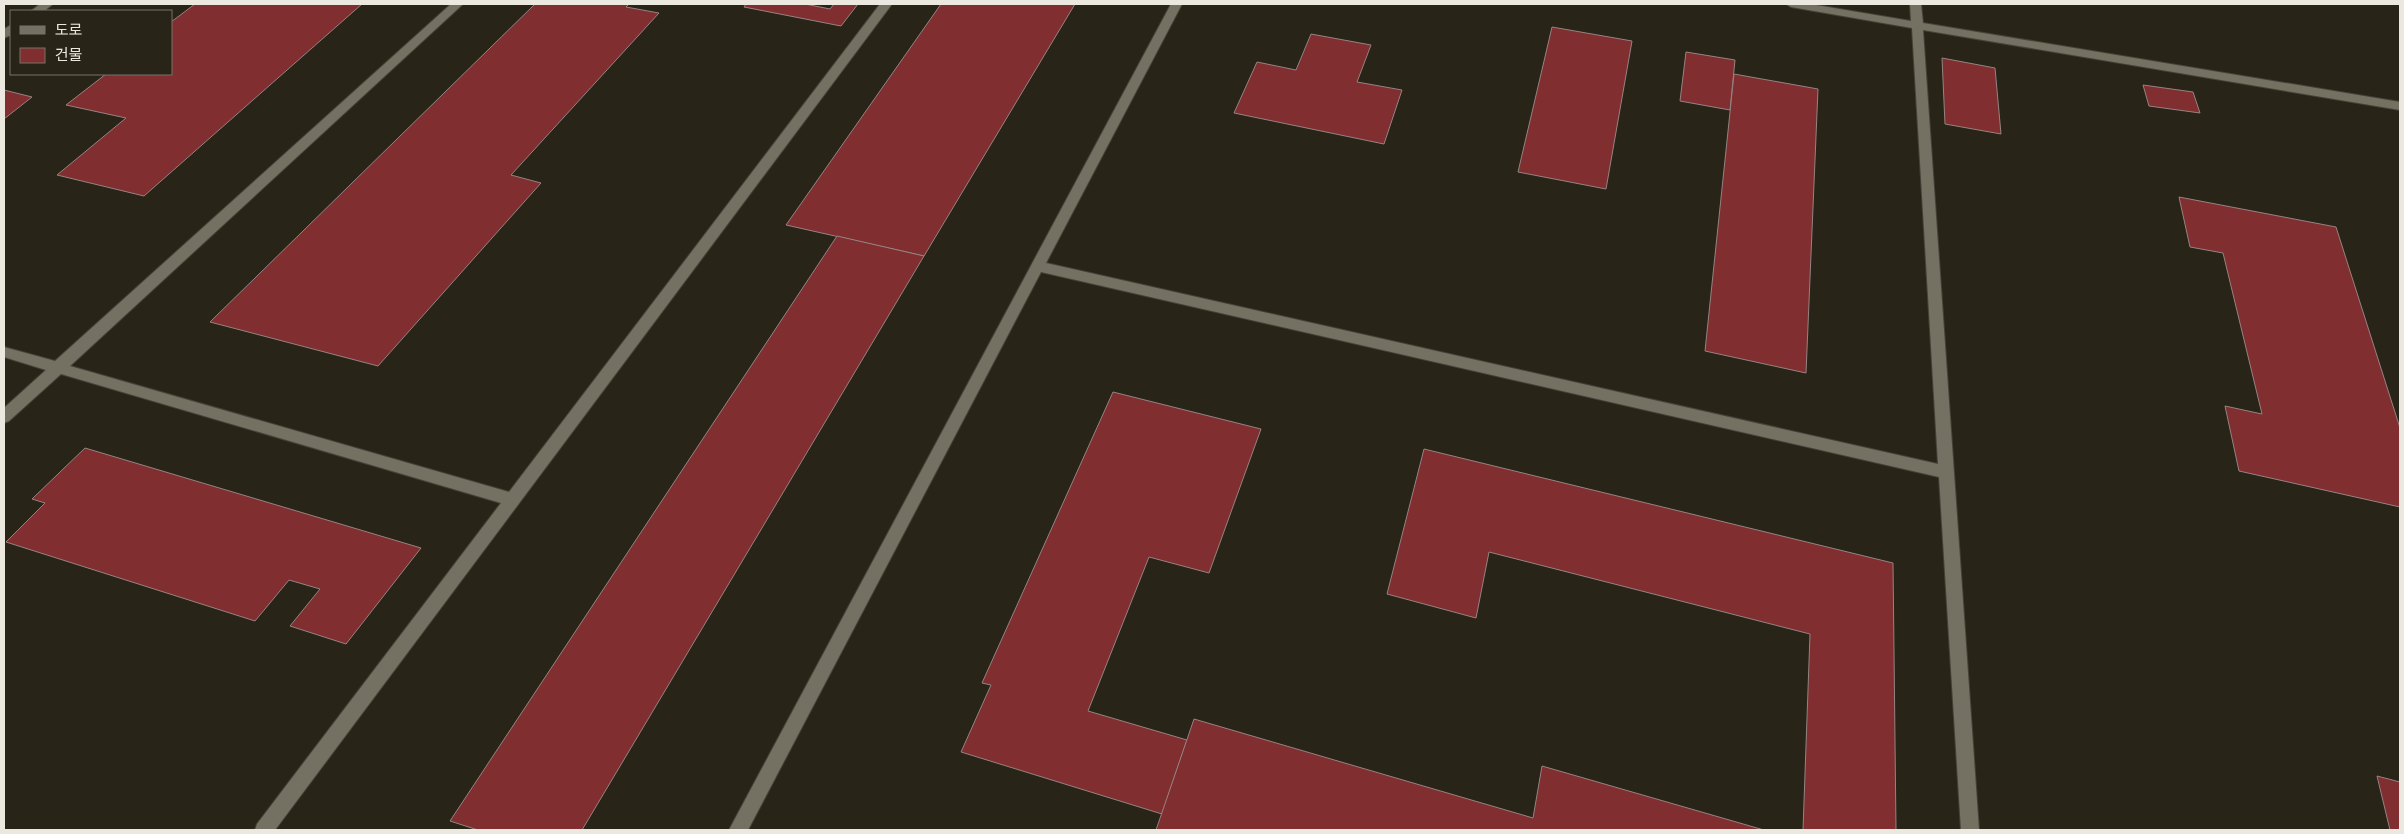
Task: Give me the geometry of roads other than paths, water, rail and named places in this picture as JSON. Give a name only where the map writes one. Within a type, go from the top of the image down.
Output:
[{"type":"street","points":[[4,417],[457,4]]},
{"type":"street","points":[[264,830],[886,4]]},
{"type":"street","points":[[738,830],[1176,4]]},
{"type":"street","points":[[1791,4],[2400,106]]},
{"type":"street","points":[[1916,4],[1970,830]]},
{"type":"street","points":[[1037,266],[1947,472]]},
{"type":"street","points":[[4,352],[513,500]]}]
